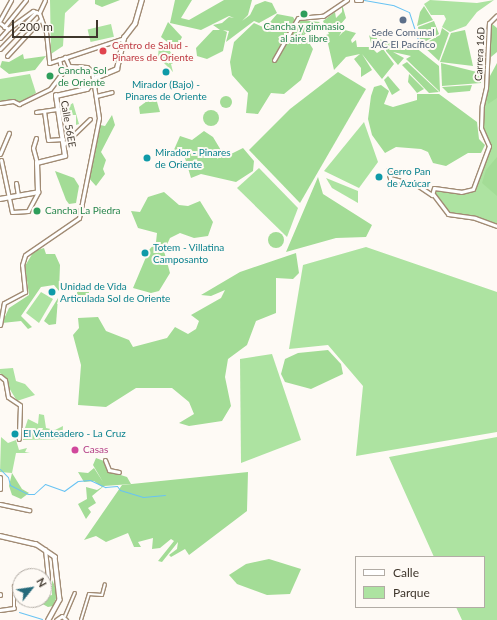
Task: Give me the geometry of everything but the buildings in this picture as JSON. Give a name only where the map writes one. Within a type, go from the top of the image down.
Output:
[{"type":"street","points":[[6,28],[0,24],[11,0]]},
{"type":"street","points":[[0,38],[26,0]]},
{"type":"street","points":[[0,49],[38,12],[45,0]]},
{"type":"street","points":[[52,88],[56,95],[86,89],[93,82],[117,69],[124,38],[135,24],[142,0]]},
{"type":"street","points":[[274,60],[298,18],[323,16],[347,0]]},
{"type":"street","points":[[356,0],[361,0]]},
{"type":"street","points":[[6,28],[38,12]]},
{"type":"street","points":[[38,12],[42,19],[48,62],[124,38]]},
{"type":"street","name":"Carrera 16D","points":[[432,192],[434,188],[468,192],[476,184],[489,146],[482,128],[489,23],[497,15]]},
{"type":"street","points":[[7,56],[42,19]]},
{"type":"street","points":[[11,38],[18,44]]},
{"type":"street","points":[[0,325],[6,301],[19,298],[25,292],[22,266],[26,255],[79,218],[99,118],[93,82],[88,68],[68,66],[65,57]]},
{"type":"street","points":[[0,103],[13,101],[19,104],[52,88],[62,73],[59,59]]},
{"type":"street","points":[[96,96],[112,92]]},
{"type":"street","name":"Calle 56EE","points":[[37,163],[65,156],[56,95]]},
{"type":"street","points":[[57,109],[40,112],[48,140],[63,139]]},
{"type":"street","points":[[64,144],[88,120]]},
{"type":"street","points":[[0,154],[9,133]]},
{"type":"street","points":[[1,160],[12,212],[27,212],[38,192],[37,163],[33,148],[36,138]]},
{"type":"street","points":[[388,170],[390,178],[417,185],[432,195],[432,192],[450,215],[474,218],[497,226]]},
{"type":"street","points":[[16,183],[18,196]]},
{"type":"street","points":[[8,189],[17,188]]},
{"type":"street","points":[[0,198],[38,192]]},
{"type":"street","points":[[0,376],[5,380],[8,397],[20,406],[19,439]]},
{"type":"street","points":[[105,460],[109,470],[119,472]]},
{"type":"street","points":[[0,478],[0,489]]},
{"type":"street","points":[[0,504],[29,510]]},
{"type":"street","points":[[0,536],[45,549],[56,561],[60,600],[49,620]]},
{"type":"street","points":[[45,549],[47,568]]},
{"type":"street","points":[[81,620],[89,594],[102,595],[105,584]]},
{"type":"street","points":[[56,620],[66,618],[75,593]]},
{"type":"street","points":[[0,610],[14,608]]},
{"type":"green space","points":[[50,0],[79,0],[65,13],[63,46],[51,54]]},
{"type":"green space","points":[[95,0],[120,0],[102,7],[95,4]]},
{"type":"green space","points":[[175,0],[192,0],[181,18],[189,20],[224,0],[252,0],[248,15],[242,21],[250,15],[255,5],[265,1],[272,3],[277,13],[259,23],[254,21],[226,42],[229,31],[223,30],[227,32],[223,51],[207,59],[197,56],[196,48],[213,30],[220,30],[213,25],[222,23],[229,17],[234,18],[229,16],[201,30],[170,23]]},
{"type":"green space","points":[[430,0],[477,3],[494,0],[477,12],[466,26],[450,32],[442,27],[446,19],[444,15],[431,15],[424,4]]},
{"type":"green space","points":[[342,4],[346,18],[340,25],[342,31],[339,36],[345,30],[356,33],[351,40],[352,43],[356,40],[357,47],[371,47],[377,53],[383,49],[394,64],[382,79],[362,54],[372,70],[361,77],[361,68],[354,59],[360,54],[346,57],[334,70],[326,35],[329,34],[323,21],[335,12],[336,18],[342,12]]},
{"type":"green space","points":[[424,6],[433,20],[417,26],[420,12]]},
{"type":"green space","points":[[277,14],[293,17],[313,49],[301,80],[284,94],[271,93],[258,114],[246,113],[248,93],[232,75],[230,62],[234,42],[254,23],[265,28]]},
{"type":"green space","points":[[299,20],[320,22],[304,35]]},
{"type":"green space","points":[[434,21],[439,34],[415,47],[439,66],[440,92],[406,59],[411,56],[393,52],[404,58],[398,65],[386,51],[386,47],[391,50],[385,44],[371,43],[369,35],[408,50],[412,43],[420,40],[418,27]]},
{"type":"green space","points":[[168,22],[182,37],[176,49],[161,37]]},
{"type":"green space","points":[[491,23],[497,28],[497,52],[491,57]]},
{"type":"green space","points":[[111,24],[114,37],[91,42],[88,29]]},
{"type":"green space","points":[[442,28],[449,33],[439,61],[422,45],[440,35]]},
{"type":"green space","points":[[465,30],[473,66],[440,62],[451,33]]},
{"type":"green space","points":[[164,44],[178,61],[171,64],[173,72],[158,57],[159,45]]},
{"type":"green space","points":[[23,54],[24,59],[46,56],[35,70],[9,74],[0,67],[2,61],[9,62]]},
{"type":"green space","points":[[407,62],[439,92],[429,93],[402,65]]},
{"type":"green space","points":[[441,63],[481,73],[481,83],[442,86]]},
{"type":"green space","points":[[497,63],[497,98],[488,104],[484,87]]},
{"type":"green space","points":[[338,72],[366,89],[300,203],[249,150],[290,109]]},
{"type":"green space","points":[[30,74],[36,93],[20,103],[0,103],[0,79]]},
{"type":"green space","points":[[409,74],[424,89],[417,93],[408,82]]},
{"type":"green space","points":[[388,76],[400,90],[392,95],[384,80]]},
{"type":"green space","points":[[381,85],[389,91],[384,104],[393,107],[417,100],[417,94],[439,94],[477,122],[479,139],[485,145],[481,153],[468,153],[446,166],[433,163],[428,152],[421,149],[396,147],[385,153],[372,135],[368,119],[371,96],[374,87]]},
{"type":"green space","points":[[472,85],[470,91],[448,93],[442,87]]},
{"type":"green space","points":[[155,95],[160,112],[140,114],[139,107]]},
{"type":"green space","points":[[224,96],[228,96],[232,102],[228,108],[224,108],[220,104],[220,100]]},
{"type":"green space","points":[[485,96],[497,98],[497,226],[475,218],[450,215],[431,190],[471,191],[489,146],[482,126]]},
{"type":"green space","points":[[73,103],[79,124],[76,125],[76,115],[65,115],[60,111]]},
{"type":"green space","points":[[208,110],[214,110],[219,115],[217,124],[214,126],[208,126],[203,121],[203,115]]},
{"type":"green space","points":[[112,115],[115,125],[101,152],[106,160],[103,169],[105,174],[96,186],[87,176],[100,125],[105,126]]},
{"type":"green space","points":[[364,122],[378,162],[359,188],[324,171]]},
{"type":"green space","points":[[204,131],[213,137],[225,157],[243,148],[254,161],[253,171],[236,182],[201,174],[191,178],[185,158],[173,152],[180,136],[192,140]]},
{"type":"green space","points":[[497,157],[497,196],[482,183],[486,170]]},
{"type":"green space","points":[[259,168],[298,208],[287,237],[237,188]]},
{"type":"green space","points":[[55,171],[74,178],[79,186],[76,203],[69,204],[66,200]]},
{"type":"green space","points":[[318,177],[323,194],[372,225],[366,237],[336,238],[286,252]]},
{"type":"green space","points":[[326,178],[358,191],[358,203],[332,188]]},
{"type":"green space","points":[[164,192],[179,205],[188,206],[200,201],[213,222],[208,236],[194,238],[180,233],[170,238],[164,251],[170,273],[159,291],[151,293],[133,288],[149,250],[156,242],[157,233],[138,228],[131,211],[140,212],[148,197]]},
{"type":"green space","points":[[273,232],[279,232],[284,237],[282,246],[279,248],[273,248],[268,243],[268,237]]},
{"type":"green space","points":[[366,247],[497,292],[497,432],[356,456],[363,386],[328,345],[289,349],[303,265]]},
{"type":"green space","points":[[44,248],[46,254],[55,254],[60,265],[59,291],[54,285],[41,287],[21,316],[32,327],[28,329],[21,321],[2,323],[9,308],[29,295],[25,266],[34,251]]},
{"type":"green space","points":[[296,253],[299,273],[293,279],[276,278],[276,313],[256,321],[247,345],[228,359],[225,377],[231,406],[222,421],[189,426],[179,423],[194,414],[189,402],[172,388],[136,388],[106,407],[78,405],[81,365],[73,335],[79,328],[78,318],[98,317],[106,331],[129,340],[133,347],[167,338],[175,327],[188,334],[196,329],[199,321],[191,315],[221,298],[225,290],[211,296],[201,295],[240,272]]},
{"type":"green space","points":[[81,287],[85,287],[89,293],[85,299],[81,299],[77,295],[77,291]]},
{"type":"green space","points":[[41,292],[53,299],[39,323],[26,313]]},
{"type":"green space","points":[[58,298],[56,324],[49,325],[44,321]]},
{"type":"green space","points":[[328,350],[341,364],[343,374],[311,389],[285,382],[281,374],[285,359],[298,353]]},
{"type":"green space","points":[[272,354],[301,440],[241,463],[240,359]]},
{"type":"green space","points":[[13,368],[16,381],[25,384],[35,395],[17,401],[0,373],[0,369]]},
{"type":"green space","points":[[39,414],[44,415],[46,428],[55,430],[63,426],[62,439],[23,440],[22,428],[25,428],[28,419],[38,424]]},
{"type":"green space","points":[[1,437],[8,443],[16,440],[19,450],[27,448],[25,452],[30,453],[16,453],[12,473],[0,472]]},
{"type":"green space","points":[[497,437],[497,620],[462,620],[456,608],[485,608],[485,556],[434,556],[389,457]]},
{"type":"green space","points":[[96,458],[104,461],[108,471],[127,477],[131,484],[104,486],[92,496],[96,503],[88,508],[91,512],[86,519],[78,504],[87,499],[86,487],[97,490],[102,487],[94,481],[84,482],[78,472],[88,473],[94,468],[103,482],[93,465]]},
{"type":"green space","points":[[248,472],[247,511],[189,555],[185,549],[171,557],[169,555],[177,549],[178,542],[162,562],[158,561],[174,541],[171,539],[160,548],[152,549],[153,538],[138,542],[141,547],[134,547],[128,533],[106,542],[96,536],[84,540],[122,485]]},
{"type":"green space","points":[[12,473],[22,489],[29,493],[21,499],[12,495],[9,486]]},
{"type":"green space","points":[[269,559],[301,569],[290,594],[267,595],[237,584],[229,575],[246,564]]},
{"type":"green space","points":[[52,580],[58,593],[52,606]]},
{"type":"waterway","points":[[364,0],[393,5],[409,12],[418,39]]},
{"type":"waterway","points":[[0,469],[8,477],[10,485],[28,494],[34,494],[45,484],[64,491],[78,481],[90,480],[105,487],[117,486],[120,490],[143,497],[165,495]]},
{"type":"waterway","points":[[19,612],[42,619]]},
{"type":"place","name":"Cancha y gimnasio al aire libre","points":[[304,14]]},
{"type":"place","name":"Sede Comunal JAC El Pacífico","points":[[403,20]]},
{"type":"place","name":"Centro de Salud - Pinares de Oriente","points":[[103,51]]},
{"type":"place","name":"Mirador (Bajo) - Pinares de Oriente","points":[[166,72]]},
{"type":"place","name":"Cancha Sol de Oriente","points":[[50,76]]},
{"type":"place","name":"Mirador - Pinares de Oriente","points":[[147,158]]},
{"type":"place","name":"Cerro Pan de Azúcar","points":[[379,177]]},
{"type":"place","name":"Cancha La Piedra","points":[[37,211]]},
{"type":"place","name":"Totem - Villatina Camposanto","points":[[145,253]]},
{"type":"place","name":"Unidad de Vida Articulada Sol de Oriente","points":[[52,292]]},
{"type":"place","name":"El Venteadero - La Cruz","points":[[15,434]]},
{"type":"place","name":"Casas","points":[[75,450]]}]
